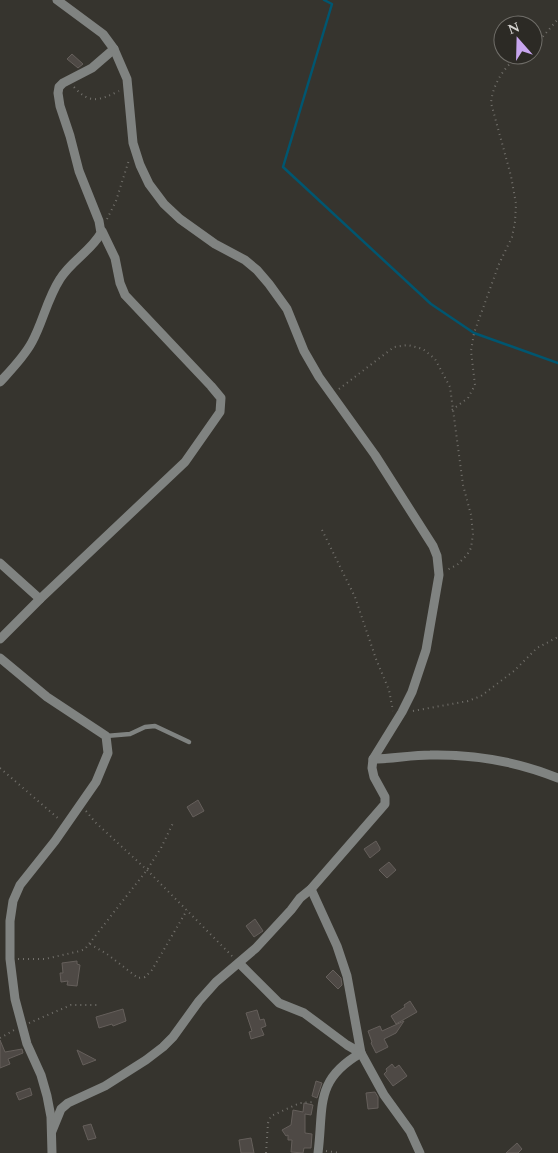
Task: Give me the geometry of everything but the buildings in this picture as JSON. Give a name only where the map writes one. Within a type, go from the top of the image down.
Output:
[{"type":"street","points":[[52,1131],[61,1109],[68,1103],[105,1086],[163,1047],[216,982],[276,928],[300,898],[311,889],[384,804],[385,797],[374,777],[373,759],[412,692],[426,650],[439,575],[437,556],[428,535],[375,455],[332,396],[304,351],[287,309],[263,277],[245,260],[195,232],[164,204],[149,184],[133,143],[128,88],[124,71],[114,49],[103,34],[57,0]]},
{"type":"street","points":[[0,639],[185,462],[220,412],[221,398],[212,386],[125,296],[120,283],[115,258],[101,230],[78,171],[58,93],[60,87],[69,79],[92,68],[114,49]]},
{"type":"street","points":[[0,382],[19,361],[32,341],[46,305],[60,278],[94,242],[101,230]]},
{"type":"street","points":[[0,564],[40,599]]},
{"type":"street","points":[[0,658],[47,697],[106,736],[108,754],[96,782],[20,885],[13,901],[9,937],[15,999],[21,1026],[43,1082],[52,1117],[52,1153]]},
{"type":"street","points":[[373,759],[432,755],[487,759],[518,765],[558,778]]},
{"type":"street","points":[[311,889],[347,976],[361,1053],[384,1095],[410,1131],[420,1153]]},
{"type":"street","points":[[238,963],[279,1003],[304,1013],[361,1053]]},
{"type":"street","points":[[318,1152],[322,1103],[327,1085],[337,1069],[361,1053]]},
{"type":"lane","points":[[106,736],[130,734],[145,727],[154,726],[189,742]]},
{"type":"path","points":[[543,36],[558,19]]},
{"type":"path","points":[[452,410],[468,398],[474,385],[471,351],[474,333],[499,264],[512,237],[515,222],[516,204],[513,186],[491,102],[492,94],[502,73],[508,65]]},
{"type":"path","points":[[69,79],[79,92],[93,100],[128,88]]},
{"type":"path","points":[[101,230],[116,201],[129,159]]},
{"type":"path","points":[[332,396],[348,382],[399,346],[408,345],[423,349],[434,359],[450,387],[463,485],[471,515],[473,534],[471,548],[467,555],[457,565],[439,575]]},
{"type":"path","points":[[322,530],[355,596],[376,659],[398,714],[468,701],[481,696],[514,671],[536,648],[558,637]]},
{"type":"path","points":[[0,768],[66,825]]},
{"type":"path","points":[[80,804],[95,822],[147,870],[238,963]]},
{"type":"path","points":[[10,959],[45,958],[64,955],[80,951],[90,944],[147,870],[161,848],[174,820]]},
{"type":"path","points":[[90,944],[107,954],[138,978],[145,977],[152,970],[187,910]]},
{"type":"path","points":[[0,1038],[21,1026],[72,1005],[98,1005]]},
{"type":"path","points":[[266,1153],[268,1123],[271,1116],[307,1101],[322,1103]]},
{"type":"path","points":[[318,1152],[340,1153]]},
{"type":"waterway","points":[[324,0],[332,4],[283,167],[431,304],[474,333],[558,363]]}]
